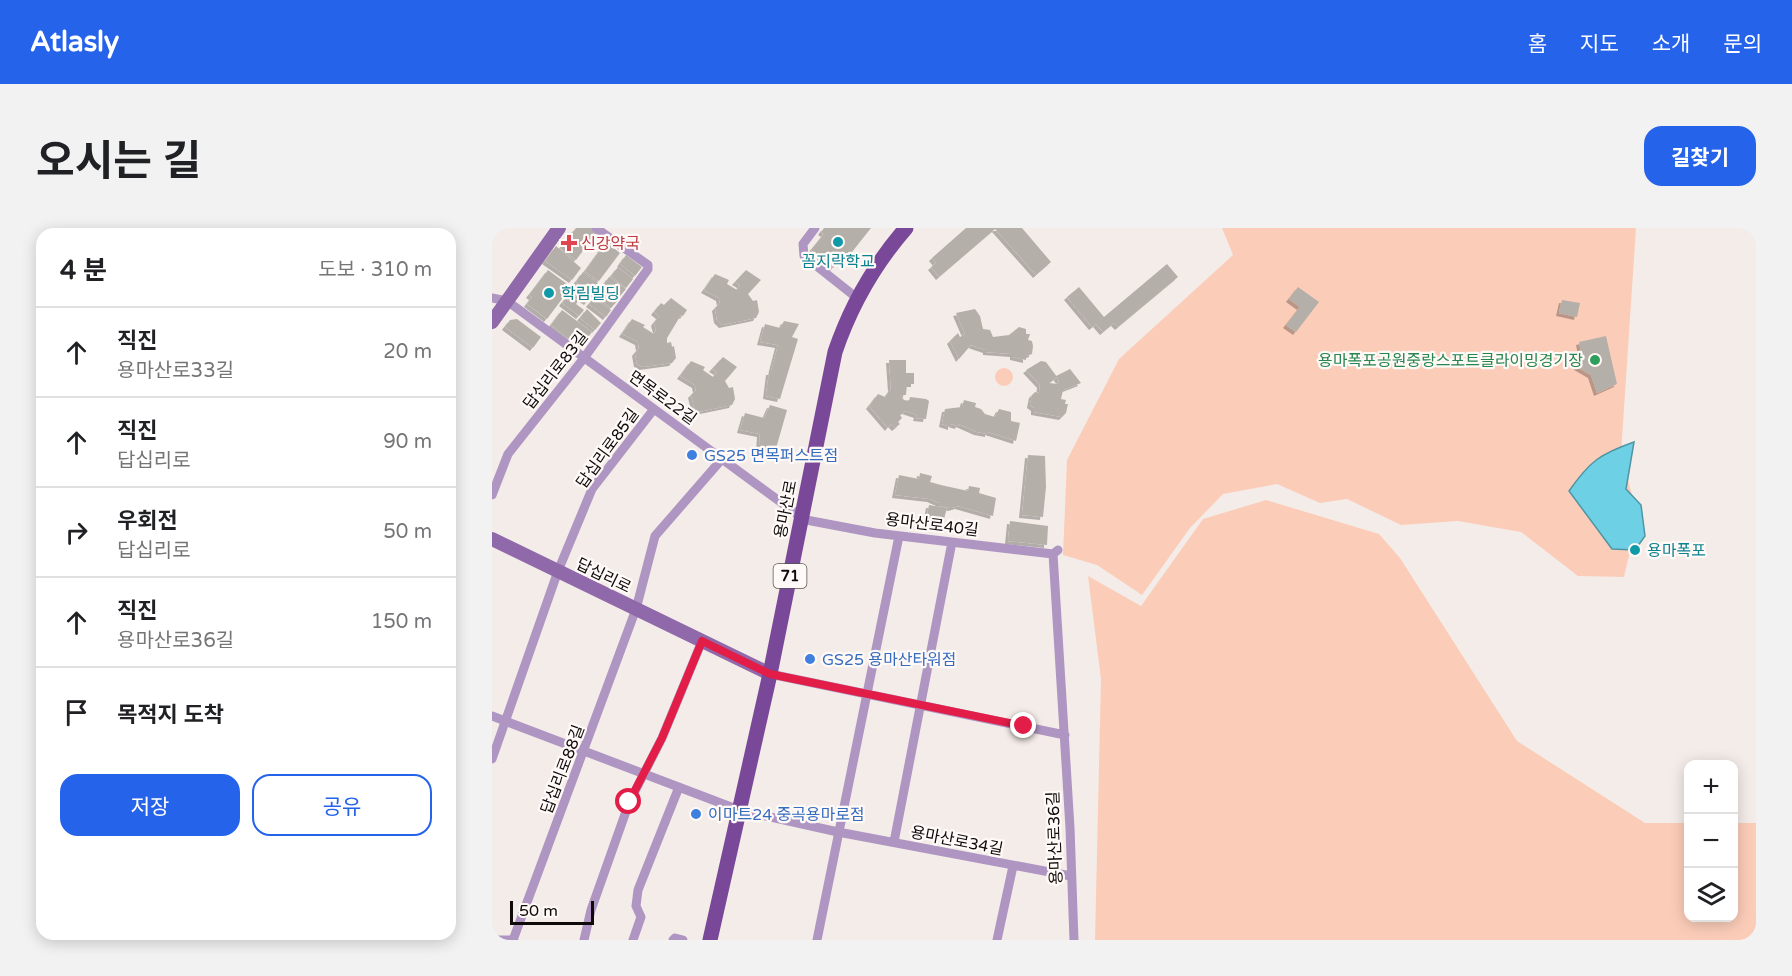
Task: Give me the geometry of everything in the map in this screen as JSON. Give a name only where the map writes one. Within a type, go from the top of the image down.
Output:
[{"type":"main road","name":"용마산로","points":[[710,940],[770,674],[835,352],[867,278],[906,228]]},
{"type":"street","points":[[492,322],[559,228]]},
{"type":"street","name":"답십리로83길","points":[[492,495],[508,454],[584,358],[649,268],[596,228]]},
{"type":"street","points":[[815,228],[803,244],[804,256],[857,298]]},
{"type":"street","points":[[492,298],[507,302]]},
{"type":"street","name":"면목로22길","points":[[507,302],[801,518]]},
{"type":"street","name":"답십리로85길","points":[[492,759],[558,571],[592,489],[654,409]]},
{"type":"street","name":"답십리로88길","points":[[513,940],[585,752],[636,609],[655,536],[722,459]]},
{"type":"street","name":"용마산로40길","points":[[801,518],[899,536],[1055,552]]},
{"type":"street","points":[[817,940],[899,536]]},
{"type":"street","name":"답십리로","points":[[492,538],[770,674]]},
{"type":"street","points":[[894,842],[952,542]]},
{"type":"street","name":"용마산로36길","points":[[1055,552],[1074,940]]},
{"type":"street","points":[[584,940],[629,802],[662,738],[702,641]]},
{"type":"street","points":[[770,674],[1065,735]]},
{"type":"street","name":"용마산로34길","points":[[492,716],[739,810],[838,832],[1071,876]]},
{"type":"street","points":[[633,940],[641,917],[636,906],[638,890],[679,787]]},
{"type":"street","points":[[997,940],[1012,866]]},
{"type":"street","points":[[673,940],[675,938],[683,940]]},
{"type":"street","points":[[498,940],[513,940]]},
{"type":"shaded area","points":[[1222,228],[1636,228],[1621,454],[1638,517],[1624,577],[1578,576],[1521,532],[1458,521],[1401,525],[1347,499],[1320,503],[1277,484],[1223,494],[1190,528],[1142,595],[1097,565],[1063,555],[1067,460],[1119,359],[1233,255]]},
{"type":"shaded area","points":[[1004,368],[1010,371],[1013,377],[1010,383],[1004,386],[998,383],[995,377],[998,371]]},
{"type":"shaded area","points":[[1266,500],[1379,534],[1400,558],[1517,741],[1645,823],[1684,823],[1684,922],[1738,922],[1738,823],[1756,823],[1756,940],[1095,940],[1101,679],[1088,576],[1141,606],[1203,519]]},
{"type":"water","points":[[1634,442],[1626,489],[1641,505],[1645,536],[1635,550],[1612,549],[1569,491],[1590,465],[1612,450]]},
{"type":"building","points":[[576,228],[592,228],[597,232],[576,260],[560,248]]},
{"type":"building","name":"꼼지락학교","points":[[824,228],[871,228],[848,257],[844,254],[833,268],[811,250],[824,234],[821,232]]},
{"type":"building","points":[[966,228],[1022,228],[1051,262],[1036,275],[995,229],[939,277],[931,267],[936,263],[932,258]]},
{"type":"building","points":[[606,242],[620,253],[599,281],[585,271]]},
{"type":"building","points":[[556,246],[581,268],[572,280],[545,261]]},
{"type":"building","points":[[626,255],[642,267],[635,276],[620,264]]},
{"type":"building","points":[[1167,264],[1178,277],[1118,327],[1114,323],[1103,332],[1096,324],[1092,327],[1067,297],[1079,287],[1104,317]]},
{"type":"building","points":[[618,267],[633,279],[626,288],[611,276]]},
{"type":"building","name":"학림빌딩","points":[[548,270],[571,287],[547,319],[527,304],[532,297],[529,295]]},
{"type":"building","points":[[746,270],[761,280],[748,294],[753,301],[757,300],[759,312],[756,318],[722,325],[717,320],[715,308],[720,303],[719,298],[704,290],[715,274],[729,280],[727,284],[737,290],[740,285],[735,282]]},
{"type":"building","points":[[583,272],[598,283],[591,292],[576,282]]},
{"type":"building","points":[[609,277],[626,289],[620,296],[603,285]]},
{"type":"building","points":[[576,284],[592,296],[587,302],[570,291]]},
{"type":"building","points":[[602,286],[619,299],[611,308],[595,295]]},
{"type":"building","points":[[1298,287],[1319,302],[1296,332],[1286,325],[1300,307],[1289,299]]},
{"type":"building","points":[[569,294],[584,310],[579,316],[562,303]]},
{"type":"building","points":[[594,298],[611,310],[606,317],[589,304]]},
{"type":"building","points":[[671,298],[687,310],[683,316],[681,315],[667,338],[667,343],[671,342],[672,347],[674,346],[676,358],[672,363],[642,367],[637,364],[635,353],[639,348],[638,342],[622,334],[632,319],[645,325],[643,327],[654,334],[656,330],[654,323],[659,316],[654,312],[661,303],[664,305]]},
{"type":"building","points":[[1562,300],[1580,303],[1577,317],[1559,313]]},
{"type":"building","points":[[587,309],[601,323],[595,330],[580,318]]},
{"type":"building","points":[[975,309],[980,316],[983,329],[990,330],[993,337],[1009,335],[1019,327],[1026,329],[1026,334],[1030,334],[1028,340],[1032,341],[1032,354],[1026,356],[1026,360],[1013,357],[1013,354],[986,352],[986,350],[971,345],[959,359],[950,341],[958,333],[960,337],[965,334],[956,313]]},
{"type":"building","points":[[562,310],[592,332],[582,345],[577,341],[575,344],[551,325]]},
{"type":"building","points":[[517,319],[541,337],[533,348],[505,327],[510,320]]},
{"type":"building","points":[[784,321],[799,324],[792,337],[798,339],[780,399],[766,396],[769,372],[771,372],[778,345],[760,342],[765,324],[780,328]]},
{"type":"building","name":"용마폭포공원중랑스포트클라이밍경기장","points":[[1606,336],[1617,384],[1597,393],[1591,375],[1577,367],[1581,352],[1579,342]]},
{"type":"building","points":[[723,357],[737,367],[725,381],[729,388],[733,387],[735,399],[732,405],[698,412],[691,395],[696,390],[695,385],[680,376],[691,361],[705,367],[703,370],[713,377],[717,372],[712,369]]},
{"type":"building","points":[[889,360],[906,360],[906,373],[914,373],[914,384],[907,384],[906,395],[900,395],[904,400],[909,401],[910,397],[929,401],[926,419],[916,418],[917,415],[905,411],[900,415],[902,418],[898,422],[900,424],[895,428],[891,424],[888,428],[869,406],[878,394],[885,397],[891,389]]},
{"type":"building","points":[[1041,361],[1046,362],[1056,376],[1070,369],[1081,383],[1063,390],[1061,399],[1066,400],[1065,404],[1068,404],[1066,413],[1062,417],[1034,412],[1034,408],[1030,405],[1032,395],[1035,392],[1039,393],[1040,385],[1026,370]],"holes":[[[1057,377],[1058,384],[1049,383]]]},
{"type":"building","points":[[964,400],[976,403],[975,407],[995,417],[999,409],[1011,412],[1011,421],[1020,423],[1016,441],[988,432],[988,434],[977,432],[959,424],[958,426],[951,424],[951,427],[942,424],[945,409],[962,407]]},
{"type":"building","points":[[770,405],[787,410],[775,452],[759,448],[760,434],[740,430],[745,413],[764,418]]},
{"type":"building","points":[[1028,455],[1045,456],[1046,487],[1043,517],[1022,515]]},
{"type":"building","points":[[920,473],[932,476],[930,482],[941,485],[968,491],[969,486],[980,488],[979,493],[996,498],[993,516],[958,506],[951,508],[939,506],[939,503],[930,499],[895,495],[899,475],[919,479]]},
{"type":"building","points":[[929,505],[947,508],[944,519],[927,515]]},
{"type":"building","points":[[1010,521],[1048,526],[1047,545],[1008,541]]},
{"type":"place","name":"꼼지락학교","points":[[838,242]]},
{"type":"place","name":"신강약국","points":[[569,243]]},
{"type":"place","name":"학림빌딩","points":[[549,293]]},
{"type":"place","name":"용마폭포공원중랑스포트클라이밍경기장","points":[[1595,360]]},
{"type":"place","name":"GS25 면목퍼스트점","points":[[692,455]]},
{"type":"place","name":"용마폭포","points":[[1635,550]]},
{"type":"place","name":"GS25 용마산타워점","points":[[810,659]]},
{"type":"place","name":"이마트24 중곡용마로점","points":[[696,814]]},
{"type":"route","points":[[629,802],[662,738],[702,641],[770,674],[1024,726]]}]
